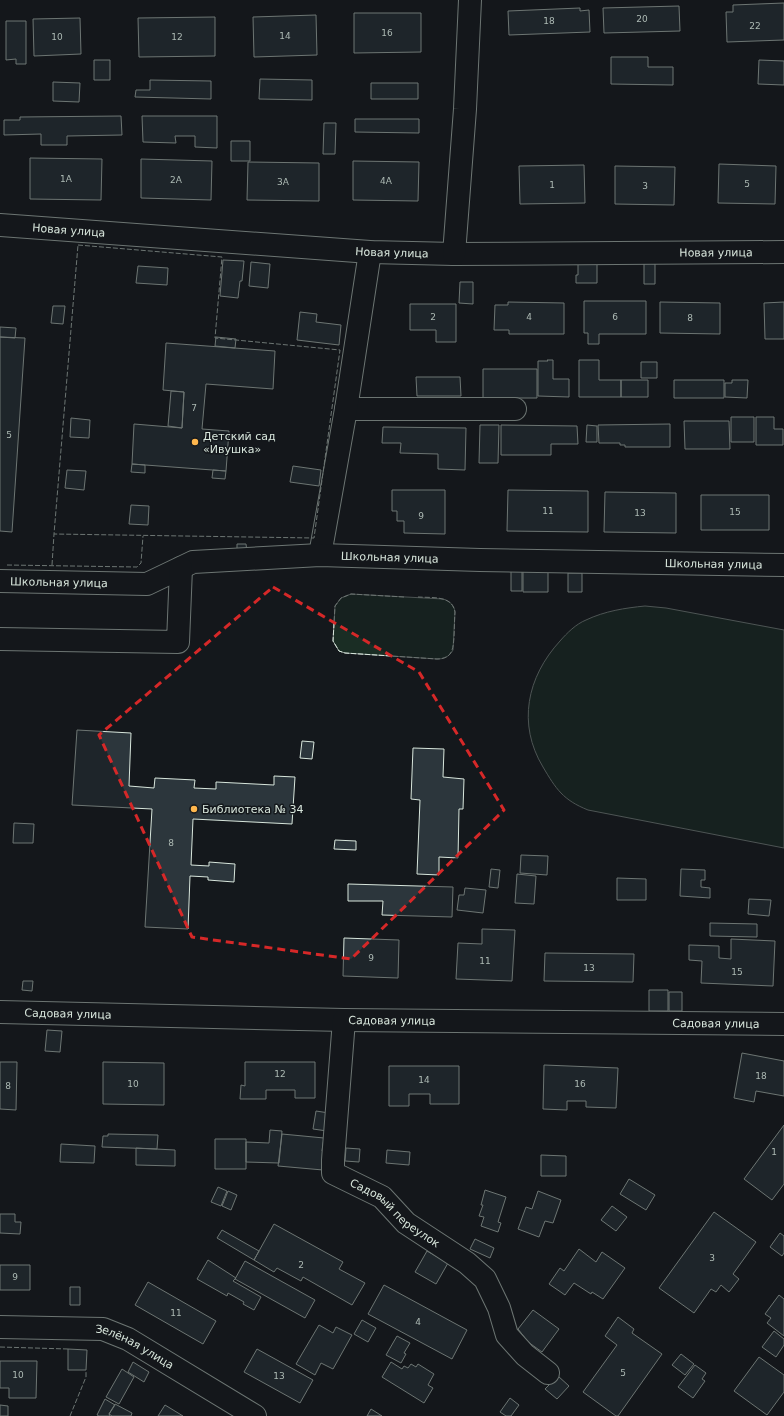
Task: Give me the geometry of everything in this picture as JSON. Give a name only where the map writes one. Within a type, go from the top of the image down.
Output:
[{"type":"street","points":[[454,254],[470,0]]},
{"type":"street","name":"Новая улица","points":[[0,226],[370,252],[454,254],[784,252]]},
{"type":"street","points":[[320,555],[346,409],[370,252]]},
{"type":"street","points":[[346,409],[515,409]]},
{"type":"street","name":"Школьная улица","points":[[0,581],[147,584],[193,562],[320,555],[488,560],[784,565]]},
{"type":"street","points":[[0,639],[178,642],[181,568]]},
{"type":"street","name":"Садовая улица","points":[[0,1012],[344,1020],[784,1024]]},
{"type":"street","name":"Садовый переулок","points":[[344,1020],[333,1173],[382,1197],[406,1223],[467,1263],[485,1279],[499,1308],[507,1336],[525,1355],[548,1373]]},
{"type":"street","name":"Зелёная улица","points":[[0,1327],[103,1329],[128,1339],[255,1416]]},
{"type":"highlighted area","points":[[273,587],[419,672],[504,810],[351,959],[192,937],[99,735]]},
{"type":"green space","points":[[351,594],[443,599],[448,601],[453,605],[455,612],[453,650],[442,659],[345,653],[339,651],[333,641],[335,606],[341,598]]},
{"type":"green space","points":[[645,606],[666,608],[784,630],[784,848],[588,810],[566,798],[556,788],[543,767],[535,751],[530,734],[528,718],[529,701],[533,685],[549,655],[575,626],[582,622],[608,612]]},
{"type":"building","points":[[784,3],[784,40],[727,42],[726,12],[733,12],[733,5]]},
{"type":"building","points":[[679,6],[680,31],[604,33],[603,8]]},
{"type":"building","points":[[580,8],[580,11],[589,10],[590,32],[509,35],[508,11]]},
{"type":"building","points":[[354,13],[421,13],[421,52],[354,53]]},
{"type":"building","points":[[316,15],[317,55],[254,57],[253,17]]},
{"type":"building","points":[[215,17],[215,56],[139,57],[138,18]]},
{"type":"building","points":[[80,18],[81,54],[34,56],[33,19]]},
{"type":"building","points":[[6,21],[26,21],[26,64],[16,64],[16,59],[6,60]]},
{"type":"building","points":[[611,57],[648,57],[648,67],[673,67],[673,85],[611,84]]},
{"type":"building","points":[[94,60],[110,60],[110,80],[94,80]]},
{"type":"building","points":[[759,60],[784,61],[784,85],[758,84]]},
{"type":"building","points":[[260,79],[312,80],[312,100],[259,99]]},
{"type":"building","points":[[150,80],[211,81],[211,99],[135,97],[136,90],[150,90]]},
{"type":"building","points":[[53,82],[80,83],[79,102],[53,101]]},
{"type":"building","points":[[371,83],[418,83],[418,99],[371,99]]},
{"type":"building","points":[[121,116],[122,135],[67,136],[67,145],[41,145],[41,134],[4,135],[4,120],[20,120],[20,117]]},
{"type":"building","points":[[142,116],[217,116],[217,148],[195,147],[195,136],[175,136],[176,143],[143,142]]},
{"type":"building","points":[[355,119],[419,119],[419,133],[355,132]]},
{"type":"building","points":[[324,123],[336,123],[335,154],[323,154]]},
{"type":"building","points":[[231,141],[250,141],[250,161],[231,161]]},
{"type":"building","points":[[30,158],[102,159],[101,200],[30,199]]},
{"type":"building","points":[[141,159],[212,161],[211,200],[141,198]]},
{"type":"building","points":[[353,161],[419,162],[418,201],[353,200]]},
{"type":"building","points":[[248,162],[319,163],[319,201],[247,200]]},
{"type":"building","points":[[719,164],[776,166],[775,204],[718,203]]},
{"type":"building","points":[[584,165],[585,203],[520,204],[519,166]]},
{"type":"building","points":[[615,166],[675,167],[674,205],[615,204]]},
{"type":"building","points":[[223,260],[244,261],[242,281],[240,281],[238,298],[220,296]]},
{"type":"building","points":[[251,262],[270,264],[268,288],[249,286]]},
{"type":"building","points":[[597,263],[597,283],[576,283],[578,264]]},
{"type":"building","points":[[644,263],[655,263],[655,284],[644,284]]},
{"type":"building","points":[[138,266],[168,268],[167,285],[136,283]]},
{"type":"building","points":[[460,282],[473,282],[473,304],[459,303]]},
{"type":"building","points":[[584,301],[646,301],[646,334],[599,334],[599,344],[588,344],[588,333],[584,333]]},
{"type":"building","points":[[508,302],[564,303],[564,334],[509,334],[509,330],[494,330],[495,305],[508,305]]},
{"type":"building","points":[[660,302],[720,303],[720,334],[660,333]]},
{"type":"building","points":[[784,302],[784,339],[765,339],[764,303]]},
{"type":"building","points":[[410,304],[456,304],[456,342],[436,342],[436,330],[410,330]]},
{"type":"building","points":[[53,306],[65,306],[63,324],[51,323]]},
{"type":"building","points":[[300,312],[317,314],[316,322],[341,325],[339,345],[297,340]]},
{"type":"building","points":[[0,327],[16,328],[15,338],[0,337]]},
{"type":"building","points":[[0,337],[25,338],[12,532],[0,531]]},
{"type":"building","points":[[216,337],[236,339],[235,348],[215,346]]},
{"type":"building","points":[[166,343],[275,351],[273,389],[206,384],[202,429],[229,431],[226,471],[132,464],[134,424],[182,428],[184,392],[163,390]]},
{"type":"building","points":[[547,360],[553,360],[553,379],[569,379],[569,397],[538,396],[538,361],[548,361]]},
{"type":"building","points":[[579,360],[599,360],[599,380],[621,380],[621,397],[579,397]]},
{"type":"building","points":[[641,362],[657,362],[657,378],[641,378]]},
{"type":"building","points":[[483,369],[537,369],[537,398],[483,398]]},
{"type":"building","points":[[416,377],[460,377],[461,396],[417,396]]},
{"type":"building","points":[[621,380],[648,380],[648,397],[621,397]]},
{"type":"building","points":[[674,380],[724,380],[724,398],[674,398]]},
{"type":"building","points":[[732,380],[748,380],[747,398],[725,397],[725,383],[732,383]]},
{"type":"building","points":[[171,391],[184,392],[182,428],[168,426]]},
{"type":"building","points":[[731,417],[754,417],[754,442],[731,442]]},
{"type":"building","points":[[756,417],[774,417],[774,429],[783,429],[783,445],[756,445]]},
{"type":"building","points":[[71,418],[90,420],[89,438],[70,437]]},
{"type":"building","points":[[684,421],[729,421],[730,449],[685,449]]},
{"type":"building","points":[[670,424],[670,447],[625,447],[625,445],[620,445],[620,443],[599,443],[598,425]]},
{"type":"building","points":[[480,425],[499,425],[498,463],[479,463]]},
{"type":"building","points":[[501,425],[577,426],[578,444],[551,444],[551,455],[501,455]]},
{"type":"building","points":[[587,425],[597,426],[597,442],[586,442]]},
{"type":"building","points":[[383,427],[466,428],[465,470],[438,469],[438,454],[400,453],[401,443],[382,443]]},
{"type":"building","points":[[132,464],[145,465],[145,473],[131,472]]},
{"type":"building","points":[[293,466],[321,470],[319,486],[290,482]]},
{"type":"building","points":[[67,470],[86,471],[84,490],[65,488]]},
{"type":"building","points":[[213,470],[226,471],[225,479],[212,478]]},
{"type":"building","points":[[392,490],[445,490],[445,534],[404,533],[404,521],[397,521],[397,511],[392,511]]},
{"type":"building","points":[[508,490],[588,491],[588,532],[507,531]]},
{"type":"building","points":[[605,492],[676,493],[676,533],[604,532]]},
{"type":"building","points":[[701,495],[769,495],[769,530],[701,530]]},
{"type":"building","points":[[131,505],[149,506],[148,525],[129,524]]},
{"type":"building","points":[[237,544],[246,544],[247,552],[237,552]]},
{"type":"building","points":[[511,571],[522,571],[522,591],[511,591]]},
{"type":"building","points":[[523,571],[548,571],[548,592],[523,592]]},
{"type":"building","points":[[568,573],[582,573],[582,592],[568,592]]},
{"type":"building","points":[[77,730],[131,733],[129,786],[154,788],[155,778],[195,780],[194,788],[216,789],[216,782],[274,785],[274,776],[295,777],[292,824],[193,819],[191,865],[209,866],[209,862],[235,864],[234,882],[208,880],[208,877],[190,876],[188,929],[145,927],[152,809],[72,805]]},
{"type":"building","points":[[302,741],[314,742],[312,759],[300,758]]},
{"type":"building","points":[[413,748],[444,749],[443,777],[464,779],[463,809],[459,809],[458,858],[439,857],[439,875],[417,874],[420,800],[411,799]]},
{"type":"building","points":[[14,823],[34,824],[33,843],[13,843]]},
{"type":"building","points":[[335,840],[356,841],[356,850],[334,849]]},
{"type":"building","points":[[521,855],[548,856],[547,875],[520,873]]},
{"type":"building","points":[[491,869],[500,870],[498,888],[489,887]]},
{"type":"building","points":[[681,869],[705,870],[705,880],[701,880],[701,887],[710,888],[710,898],[680,896]]},
{"type":"building","points":[[517,874],[536,876],[534,904],[515,903]]},
{"type":"building","points":[[617,878],[646,879],[646,900],[617,900]]},
{"type":"building","points":[[348,884],[453,887],[452,917],[382,915],[383,901],[348,901]]},
{"type":"building","points":[[465,888],[486,890],[483,913],[457,910],[459,895],[464,895]]},
{"type":"building","points":[[749,899],[771,900],[769,916],[748,914]]},
{"type":"building","points":[[710,923],[757,924],[757,937],[710,936]]},
{"type":"building","points":[[482,929],[515,930],[512,981],[456,979],[458,943],[482,944]]},
{"type":"building","points":[[344,938],[399,940],[398,978],[343,976]]},
{"type":"building","points":[[731,939],[775,941],[773,986],[701,983],[702,961],[689,960],[689,945],[719,946],[719,958],[731,959]]},
{"type":"building","points":[[545,953],[634,954],[633,982],[544,981]]},
{"type":"building","points":[[23,981],[33,981],[32,991],[22,990]]},
{"type":"building","points":[[649,990],[668,990],[668,1011],[649,1011]]},
{"type":"building","points":[[669,992],[682,992],[682,1011],[669,1011]]},
{"type":"building","points":[[47,1030],[62,1031],[60,1052],[45,1051]]},
{"type":"building","points":[[742,1053],[784,1061],[784,1096],[756,1091],[754,1102],[734,1098]]},
{"type":"building","points":[[0,1062],[17,1062],[16,1110],[0,1109]]},
{"type":"building","points":[[103,1062],[164,1063],[164,1105],[103,1104]]},
{"type":"building","points":[[245,1062],[315,1062],[315,1098],[295,1098],[295,1090],[266,1090],[266,1099],[240,1099],[241,1085],[245,1086]]},
{"type":"building","points":[[544,1065],[618,1068],[616,1108],[586,1107],[586,1101],[567,1101],[567,1110],[543,1109]]},
{"type":"building","points":[[389,1066],[459,1066],[459,1104],[430,1104],[430,1094],[409,1094],[409,1106],[389,1106]]},
{"type":"building","points":[[316,1111],[329,1113],[327,1131],[313,1129]]},
{"type":"building","points":[[784,1125],[784,1184],[772,1200],[744,1179]]},
{"type":"building","points":[[270,1130],[282,1131],[279,1163],[246,1162],[246,1142],[269,1143]]},
{"type":"building","points":[[108,1134],[158,1135],[157,1149],[102,1147],[103,1136],[108,1136]]},
{"type":"building","points":[[282,1134],[324,1138],[322,1151],[325,1152],[323,1170],[278,1166]]},
{"type":"building","points":[[215,1139],[246,1139],[246,1169],[215,1169]]},
{"type":"building","points":[[61,1144],[95,1146],[94,1163],[60,1162]]},
{"type":"building","points":[[136,1148],[175,1150],[175,1166],[136,1165]]},
{"type":"building","points":[[346,1148],[360,1149],[359,1162],[345,1161]]},
{"type":"building","points":[[387,1150],[410,1152],[409,1165],[386,1163]]},
{"type":"building","points":[[541,1155],[566,1156],[566,1176],[541,1176]]},
{"type":"building","points":[[629,1179],[655,1195],[646,1210],[620,1194]]},
{"type":"building","points":[[218,1187],[227,1191],[221,1206],[211,1202]]},
{"type":"building","points":[[485,1190],[506,1197],[498,1222],[501,1223],[498,1232],[481,1226],[484,1217],[479,1216],[483,1205],[481,1205]]},
{"type":"building","points":[[228,1191],[237,1195],[231,1210],[222,1206]]},
{"type":"building","points":[[538,1191],[561,1200],[553,1223],[545,1221],[539,1237],[518,1229],[526,1207],[532,1209]]},
{"type":"building","points":[[612,1206],[627,1217],[616,1231],[601,1220]]},
{"type":"building","points":[[714,1212],[756,1242],[733,1274],[739,1279],[729,1292],[721,1285],[716,1292],[711,1289],[694,1313],[659,1288]]},
{"type":"building","points":[[0,1214],[15,1214],[15,1222],[21,1222],[20,1234],[0,1233]]},
{"type":"building","points":[[274,1224],[343,1262],[339,1269],[365,1283],[352,1305],[303,1277],[301,1281],[277,1268],[274,1272],[254,1260]]},
{"type":"building","points":[[222,1230],[259,1251],[254,1260],[217,1238]]},
{"type":"building","points":[[780,1233],[784,1236],[784,1253],[782,1256],[770,1247]]},
{"type":"building","points":[[475,1239],[494,1248],[490,1258],[470,1249]]},
{"type":"building","points":[[579,1249],[596,1262],[602,1252],[625,1268],[603,1299],[592,1292],[591,1294],[574,1283],[565,1295],[549,1284],[560,1268],[564,1271]]},
{"type":"building","points":[[427,1251],[448,1263],[436,1284],[415,1272]]},
{"type":"building","points":[[208,1260],[236,1278],[233,1281],[261,1297],[254,1310],[243,1304],[244,1302],[228,1293],[227,1296],[197,1279]]},
{"type":"building","points":[[245,1261],[315,1300],[305,1318],[235,1279]]},
{"type":"building","points":[[0,1265],[30,1265],[30,1290],[0,1290]]},
{"type":"building","points":[[148,1282],[216,1321],[203,1344],[135,1305]]},
{"type":"building","points":[[384,1285],[467,1330],[452,1359],[368,1314]]},
{"type":"building","points":[[70,1287],[80,1287],[80,1305],[70,1305]]},
{"type":"building","points":[[779,1295],[784,1299],[784,1336],[767,1323],[771,1318],[765,1314]]},
{"type":"building","points":[[533,1310],[559,1329],[542,1352],[528,1342],[518,1329]]},
{"type":"building","points":[[618,1317],[634,1329],[632,1333],[662,1354],[618,1416],[616,1416],[583,1392],[617,1345],[605,1336]]},
{"type":"building","points":[[362,1320],[376,1328],[368,1342],[354,1334]]},
{"type":"building","points":[[319,1325],[333,1333],[336,1327],[352,1335],[333,1369],[321,1363],[315,1375],[296,1364]]},
{"type":"building","points":[[774,1331],[784,1339],[784,1345],[776,1357],[762,1347]]},
{"type":"building","points":[[397,1336],[410,1343],[404,1353],[406,1354],[401,1363],[386,1355]]},
{"type":"building","points":[[68,1349],[87,1350],[86,1370],[68,1370]]},
{"type":"building","points":[[257,1349],[313,1380],[300,1403],[244,1372]]},
{"type":"building","points":[[681,1354],[694,1364],[685,1375],[672,1365]]},
{"type":"building","points":[[759,1357],[784,1375],[784,1392],[767,1415],[734,1391]]},
{"type":"building","points":[[0,1361],[37,1361],[36,1398],[9,1398],[9,1388],[0,1388]]},
{"type":"building","points":[[133,1362],[149,1372],[144,1382],[128,1372]]},
{"type":"building","points":[[391,1362],[402,1369],[404,1366],[408,1368],[411,1364],[416,1367],[418,1364],[434,1374],[428,1385],[433,1388],[424,1403],[382,1377]]},
{"type":"building","points":[[695,1365],[706,1373],[702,1379],[705,1381],[693,1398],[678,1387]]},
{"type":"building","points":[[122,1369],[134,1377],[119,1404],[106,1397]]},
{"type":"building","points":[[558,1376],[569,1386],[557,1399],[545,1389]]},
{"type":"building","points":[[510,1398],[519,1405],[511,1416],[506,1416],[500,1412]]},
{"type":"building","points":[[105,1399],[115,1405],[109,1414],[110,1416],[99,1416],[97,1415]]},
{"type":"building","points":[[115,1404],[132,1413],[131,1416],[112,1416],[109,1414]]},
{"type":"building","points":[[0,1405],[8,1406],[8,1416],[0,1416]]},
{"type":"building","points":[[165,1405],[183,1416],[158,1416]]},
{"type":"building","points":[[371,1409],[382,1416],[367,1416]]},
{"type":"fence","points":[[78,245],[222,257],[215,338],[340,350],[314,538],[54,534],[78,245]]},
{"type":"fence","points":[[52,565],[54,534]]},
{"type":"fence","points":[[7,565],[137,567],[141,563],[143,536]]},
{"type":"fence","points":[[404,597],[351,594],[341,598],[335,606],[333,641],[339,651],[345,653],[437,659],[448,656],[454,642],[455,612],[453,607],[450,603],[441,598],[418,597]]},
{"type":"fence","points":[[0,1347],[68,1349]]},
{"type":"fence","points":[[70,1416],[86,1377],[86,1371]]},
{"type":"place","name":"Детский сад «Ивушка»","points":[[195,442]]},
{"type":"place","name":"Библиотека № 34","points":[[194,809]]}]
